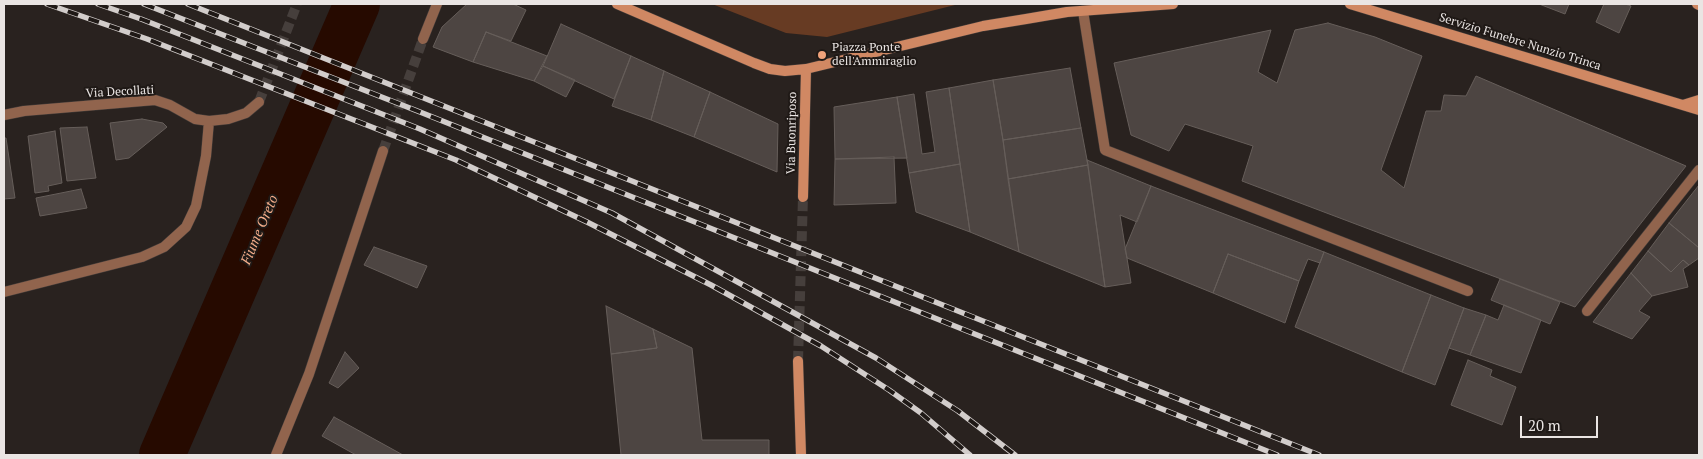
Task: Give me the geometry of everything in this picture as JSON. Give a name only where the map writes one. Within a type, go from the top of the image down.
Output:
[{"type":"street","points":[[423,39],[437,4]]},
{"type":"street","points":[[617,4],[770,69],[785,71],[806,69],[983,26],[1083,11],[1173,4]]},
{"type":"street","name":"Servizio Funebre Nunzio Trinca","points":[[1350,4],[1699,110]]},
{"type":"street","points":[[1083,11],[1105,150],[1468,291]]},
{"type":"street","name":"Via Buonriposo","points":[[803,196],[806,69]]},
{"type":"street","name":"Via Decollati","points":[[4,115],[24,111],[155,100],[170,104],[194,119],[209,121],[228,119],[246,112],[259,102]]},
{"type":"street","points":[[1683,105],[1699,100]]},
{"type":"street","points":[[4,292],[142,257],[164,247],[186,227],[196,206],[206,156],[209,121]]},
{"type":"street","points":[[276,455],[309,374],[383,151]]},
{"type":"street","points":[[1587,311],[1699,170]]},
{"type":"street","points":[[798,361],[801,455]]},
{"type":"shaded area","points":[[712,4],[959,4],[827,37],[786,33]]},
{"type":"building","points":[[467,4],[513,4],[526,10],[511,41],[486,32],[473,62],[433,47],[442,27]]},
{"type":"building","points":[[1539,4],[1569,4],[1565,14]]},
{"type":"building","points":[[1604,4],[1625,4],[1631,6],[1619,33],[1596,22]]},
{"type":"building","points":[[1328,23],[1375,37],[1422,56],[1381,170],[1404,188],[1426,111],[1441,111],[1444,95],[1466,96],[1476,76],[1686,166],[1575,307],[1242,181],[1253,146],[1185,124],[1169,151],[1131,135],[1114,63],[1271,30],[1258,72],[1277,83],[1295,30]]},
{"type":"building","points":[[561,24],[631,56],[614,99],[543,66]]},
{"type":"building","points":[[486,32],[547,56],[534,81],[473,62]]},
{"type":"building","points":[[631,56],[664,71],[651,120],[612,106]]},
{"type":"building","points":[[543,66],[575,80],[566,97],[534,81]]},
{"type":"building","points":[[1070,68],[1081,128],[1003,140],[993,80]]},
{"type":"building","points":[[664,71],[710,92],[694,137],[651,120]]},
{"type":"building","points":[[993,80],[1019,252],[970,232],[949,88]]},
{"type":"building","points":[[949,88],[960,164],[909,173],[897,97],[914,94],[922,154],[935,152],[926,92]]},
{"type":"building","points":[[710,92],[778,124],[777,172],[694,137]]},
{"type":"building","points":[[897,97],[907,158],[835,159],[834,107]]},
{"type":"building","points":[[142,119],[163,123],[167,127],[129,158],[116,160],[110,123]]},
{"type":"building","points":[[87,127],[96,178],[67,181],[60,128]]},
{"type":"building","points":[[1081,128],[1088,165],[1008,179],[1003,140]]},
{"type":"building","points":[[55,131],[62,183],[48,186],[49,191],[35,193],[28,136]]},
{"type":"building","points":[[4,138],[6,138],[15,198],[4,199]]},
{"type":"building","points":[[894,157],[896,203],[834,205],[835,159]]},
{"type":"building","points":[[1087,160],[1151,186],[1137,222],[1120,215],[1131,283],[1105,287]]},
{"type":"building","points":[[960,164],[970,232],[916,212],[909,173]]},
{"type":"building","points":[[1088,165],[1105,287],[1019,252],[1008,179]]},
{"type":"building","points":[[1699,185],[1699,245],[1698,247],[1669,223]]},
{"type":"building","points":[[1151,186],[1324,252],[1320,263],[1308,259],[1299,281],[1228,254],[1213,293],[1127,258],[1125,249]]},
{"type":"building","points":[[81,189],[87,208],[40,216],[36,198]]},
{"type":"building","points":[[1669,223],[1699,248],[1699,258],[1689,265],[1683,260],[1671,272],[1648,251]]},
{"type":"building","points":[[374,247],[427,266],[417,288],[364,265]]},
{"type":"building","points":[[1648,251],[1671,272],[1683,260],[1689,265],[1683,269],[1688,287],[1652,296],[1631,273]]},
{"type":"building","points":[[1324,252],[1431,295],[1402,372],[1295,327]]},
{"type":"building","points":[[1228,254],[1299,281],[1285,323],[1213,293]]},
{"type":"building","points":[[1631,273],[1652,296],[1639,311],[1650,317],[1632,339],[1593,322]]},
{"type":"building","points":[[1500,279],[1560,302],[1550,324],[1491,300]]},
{"type":"building","points":[[1431,295],[1464,308],[1435,385],[1402,372]]},
{"type":"building","points":[[1504,305],[1541,320],[1521,373],[1470,355],[1486,315],[1498,320]]},
{"type":"building","points":[[606,306],[653,329],[657,348],[611,354]]},
{"type":"building","points":[[1464,308],[1486,315],[1470,355],[1449,348]]},
{"type":"building","points":[[653,329],[692,348],[702,440],[769,440],[769,455],[621,455],[611,354],[657,348]]},
{"type":"building","points":[[345,352],[359,368],[338,388],[329,383]]},
{"type":"building","points":[[1468,360],[1492,370],[1490,376],[1516,387],[1502,425],[1451,405]]},
{"type":"building","points":[[334,417],[403,455],[356,455],[322,436]]},
{"type":"waterway","name":"Fiume Oreto","points":[[162,455],[357,4]]},
{"type":"tunnel","points":[[259,102],[297,4]]},
{"type":"tunnel","points":[[383,151],[423,39]]},
{"type":"tunnel","points":[[798,361],[803,197]]},
{"type":"railway","points":[[47,4],[147,39],[456,160],[587,222],[711,285],[821,346],[921,413],[970,455]]},
{"type":"railway","points":[[98,4],[141,19],[420,129],[612,213],[876,358],[958,411],[1015,455]]},
{"type":"railway","points":[[144,4],[420,112],[1277,455]]},
{"type":"railway","points":[[188,4],[1319,455]]},
{"type":"place","name":"Piazza Ponte dell'Ammiraglio","points":[[822,55]]}]
